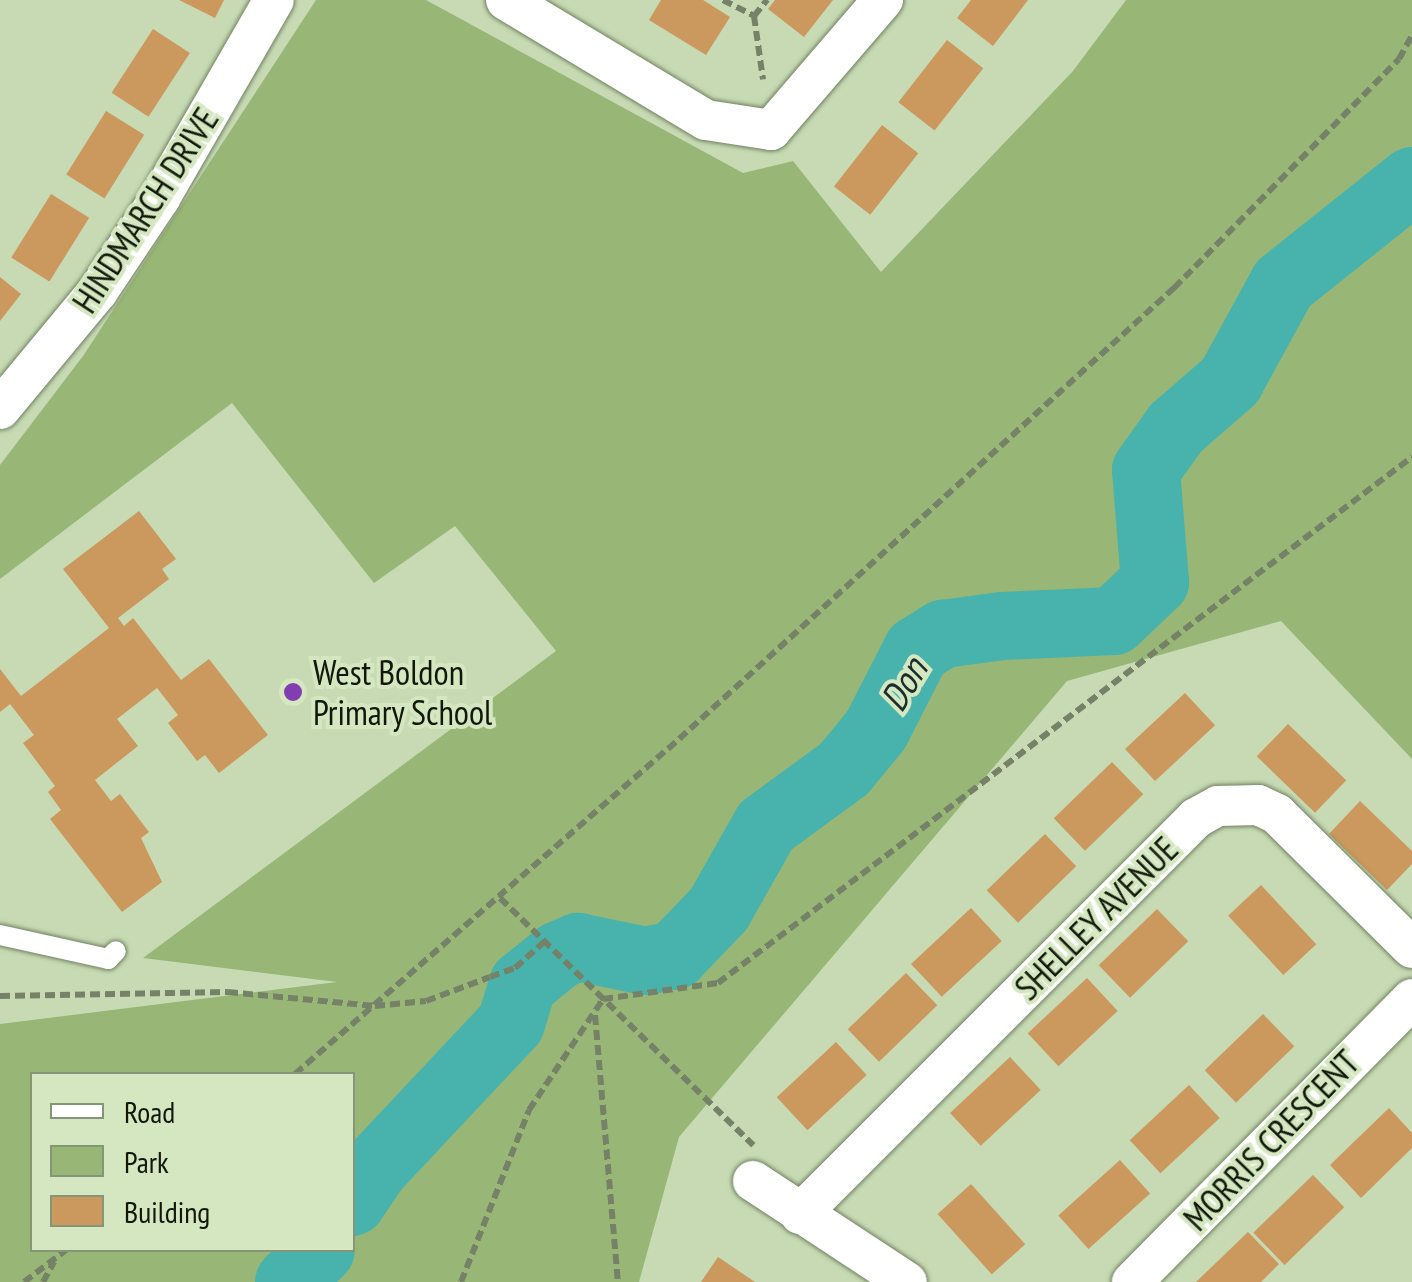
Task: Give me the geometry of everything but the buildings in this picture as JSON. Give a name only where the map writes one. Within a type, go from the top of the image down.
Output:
[{"type":"street","name":"HINDMARCH DRIVE","points":[[0,409],[98,290],[150,213],[274,0]]},
{"type":"street","points":[[506,0],[706,120],[771,130],[883,0]]},
{"type":"street","name":"SHELLEY AVENUE","points":[[800,1214],[1196,818],[1218,806],[1239,802],[1277,814],[1412,948]]},
{"type":"street","name":"MORRIS CRESCENT","points":[[1132,1282],[1412,999]]},
{"type":"street","points":[[753,1181],[907,1282]]},
{"type":"lane","points":[[0,935],[108,959],[116,950]]},
{"type":"path","points":[[723,0],[754,16]]},
{"type":"path","points":[[766,0],[754,16],[771,130]]},
{"type":"path","points":[[297,1072],[500,898],[1174,288],[1399,58],[1412,36]]},
{"type":"path","points":[[603,999],[718,983],[1412,456]]},
{"type":"path","points":[[500,898],[768,1160],[753,1181]]},
{"type":"path","points":[[0,996],[228,992],[375,1006],[426,1001],[502,972],[545,941]]},
{"type":"path","points":[[461,1282],[529,1110],[603,999]]},
{"type":"path","points":[[595,1014],[618,1282]]},
{"type":"path","points":[[24,1282],[63,1252]]},
{"type":"path","points":[[43,1282],[57,1256]]},
{"type":"green space","points":[[316,0],[426,0],[743,173],[793,161],[881,272],[1073,71],[1126,0],[1412,0],[1412,759],[1281,621],[1067,681],[679,1137],[639,1282],[0,1282],[0,1024],[337,982],[143,958],[556,651],[455,526],[374,583],[232,403],[0,579],[0,465],[83,356]]},
{"type":"waterway","name":"Don","points":[[355,1198],[374,1169],[511,1023],[523,984],[559,955],[578,947],[645,961],[675,955],[719,909],[766,826],[844,769],[876,730],[917,650],[943,634],[1002,626],[1114,621],[1155,582],[1146,470],[1176,428],[1230,381],[1283,284],[1412,181]]},
{"type":"waterway","name":"Don","points":[[289,1282],[319,1252]]},
{"type":"place","name":"West Boldon Primary School","points":[[293,692]]}]
